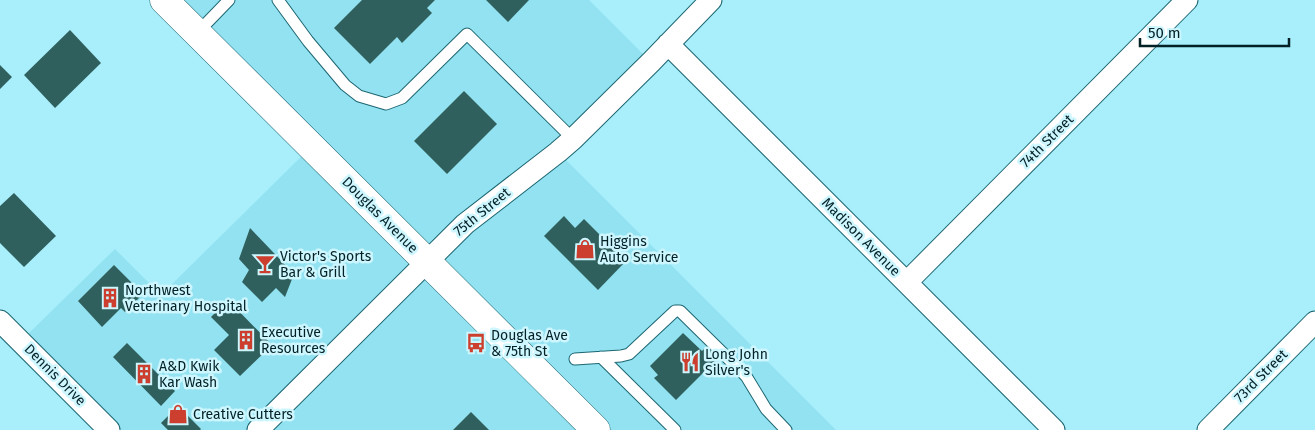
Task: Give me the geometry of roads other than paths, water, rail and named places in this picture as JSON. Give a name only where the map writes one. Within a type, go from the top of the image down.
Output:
[{"type":"main road","name":"Douglas Avenue","points":[[164,0],[596,430]]},
{"type":"street","name":"75th Street","points":[[258,430],[465,224],[573,139],[711,0]]},
{"type":"street","name":"74th Street","points":[[907,282],[1187,0]]},
{"type":"street","name":"Madison Avenue","points":[[668,44],[1054,430]]},
{"type":"street","name":"Dennis Drive","points":[[0,321],[109,430]]},
{"type":"street","name":"73rd Street","points":[[1208,430],[1315,322]]},
{"type":"lane","points":[[197,33],[229,0]]},
{"type":"lane","points":[[278,0],[308,42],[345,85],[359,96],[386,104],[402,98],[468,34],[573,139]]},
{"type":"lane","points":[[575,359],[629,354],[675,311],[680,311],[746,376],[766,409],[786,430]]},
{"type":"lane","points":[[601,357],[675,430]]},
{"type":"place","name":"Higgins Auto Service","points":[[585,249]]},
{"type":"place","name":"Victor's Sports Bar & Grill","points":[[265,264]]},
{"type":"place","name":"Northwest Veterinary Hospital","points":[[110,298]]},
{"type":"place","name":"Executive Resources","points":[[246,340]]},
{"type":"place","name":"Douglas Ave & 75th St","points":[[476,343]]},
{"type":"place","name":"Long John Silver's","points":[[690,362]]},
{"type":"place","name":"A&D Kwik Kar Wash","points":[[144,374]]},
{"type":"place","name":"Creative Cutters","points":[[178,414]]}]
